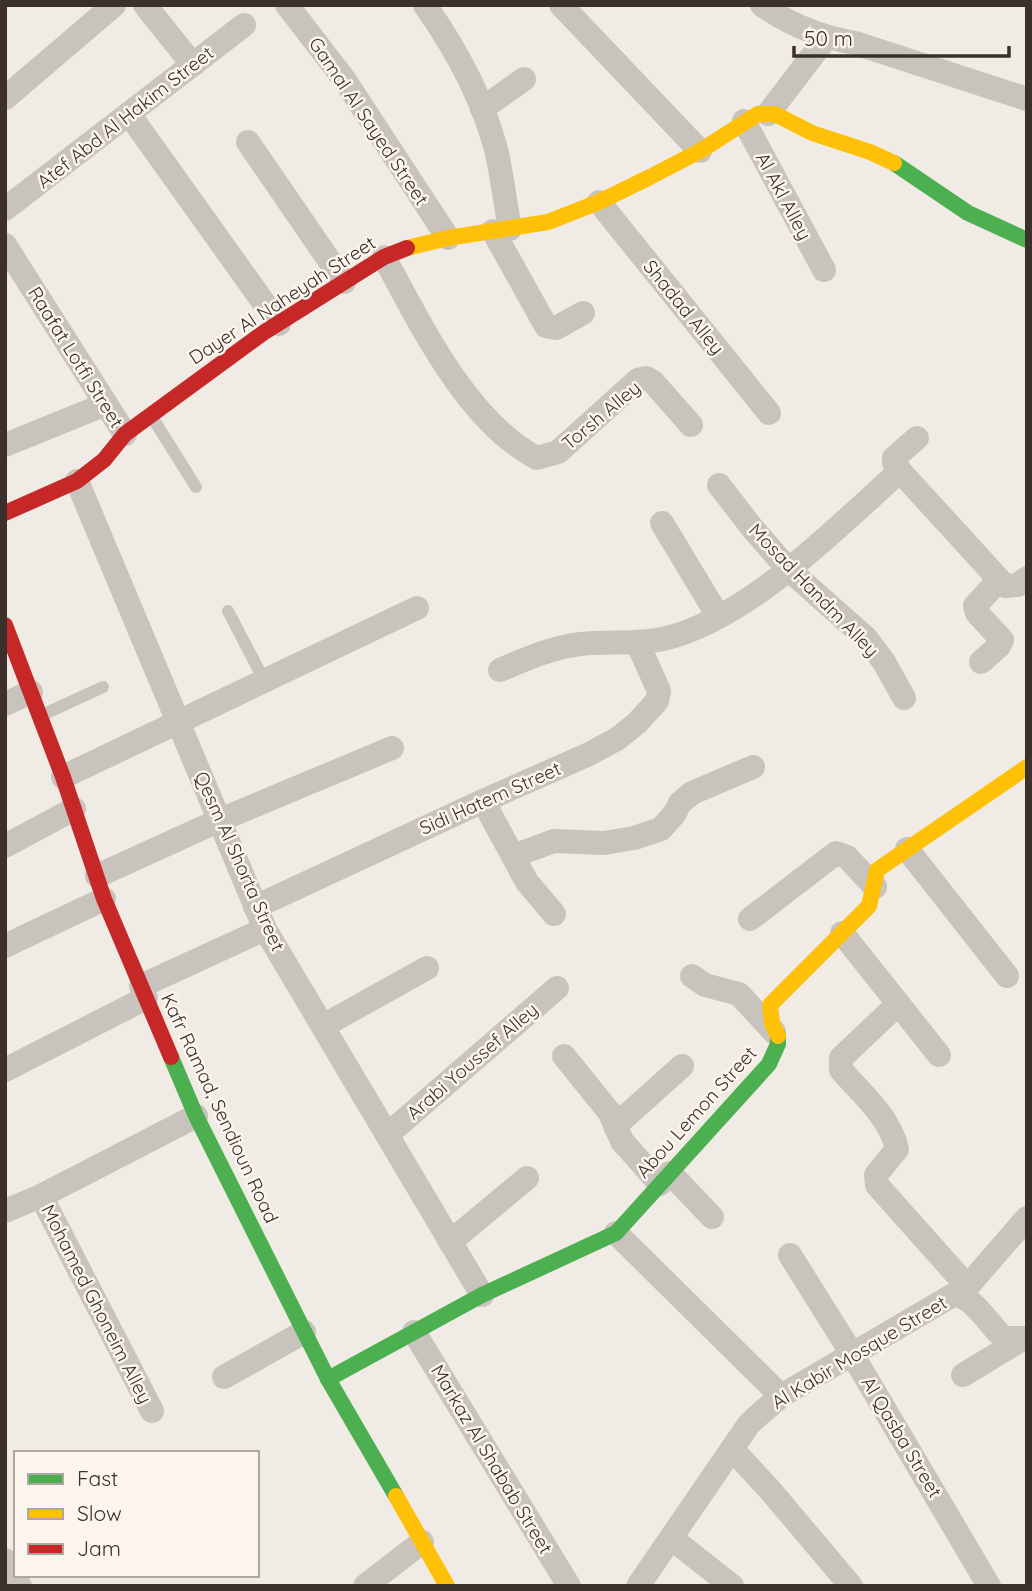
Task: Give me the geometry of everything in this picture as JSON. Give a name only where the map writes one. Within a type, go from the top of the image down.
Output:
[{"type":"street","points":[[5,99],[114,5]]},
{"type":"street","points":[[145,5],[193,65]]},
{"type":"street","name":"Gamal Al Sayed Street","points":[[287,5],[344,79],[448,238]]},
{"type":"street","points":[[425,5],[445,33],[482,109],[496,150],[502,230],[542,322],[546,326],[556,328],[583,313]]},
{"type":"street","points":[[561,5],[700,151]]},
{"type":"street","points":[[777,9],[826,38],[855,43],[1027,99]]},
{"type":"street","name":"Atef Abd Al Hakim Street","points":[[5,209],[244,25]]},
{"type":"street","points":[[768,114],[826,38]]},
{"type":"street","points":[[482,109],[524,79]]},
{"type":"street","points":[[129,114],[279,324]]},
{"type":"street","name":"Dayer Al Naheyah Street","points":[[5,513],[78,481],[104,460],[125,434],[150,414],[279,324],[384,257],[448,238],[548,222],[599,202],[700,151],[744,121],[758,114],[768,114]]},
{"type":"street","points":[[768,114],[775,114],[812,133],[889,161],[968,213],[1027,240]]},
{"type":"street","name":"Al Akl Alley","points":[[744,121],[824,270]]},
{"type":"street","points":[[247,142],[344,282]]},
{"type":"street","name":"Shadad Alley","points":[[599,202],[769,413]]},
{"type":"street","name":"Raafat Lotfi Street","points":[[5,245],[125,434]]},
{"type":"street","name":"Torsh Alley","points":[[384,257],[454,379],[486,416],[523,450],[537,458],[558,452],[638,380],[646,378],[660,389],[691,425]]},
{"type":"street","points":[[5,445],[106,404]]},
{"type":"street","points":[[916,438],[894,458],[900,471],[1005,586],[1018,585],[1027,578]]},
{"type":"street","points":[[500,670],[545,652],[580,644],[668,638],[718,617],[788,569],[900,471]]},
{"type":"street","name":"Qesm Al Shorta Street","points":[[78,481],[260,918],[482,1295]]},
{"type":"street","name":"Mosad Handm Alley","points":[[719,485],[788,569],[866,638],[884,662],[904,698]]},
{"type":"street","points":[[662,523],[718,617]]},
{"type":"street","points":[[981,662],[1002,640],[977,613],[975,606],[999,580]]},
{"type":"street","points":[[63,776],[417,608]]},
{"type":"street","name":"Kafr Ramad, Sendioun Road","points":[[5,625],[63,776],[100,887],[223,1173],[328,1379],[447,1586]]},
{"type":"street","name":"Sidi Hatem Street","points":[[5,1070],[143,992],[260,918],[483,801],[617,739],[657,702],[659,691],[637,642]]},
{"type":"street","points":[[5,704],[31,692]]},
{"type":"street","points":[[5,946],[100,887],[220,820],[392,748]]},
{"type":"street","points":[[513,856],[554,841],[604,843],[634,838],[661,829],[680,803],[692,793],[753,767]]},
{"type":"street","name":"Abou Lemon Street","points":[[328,1379],[482,1295],[616,1233],[769,1064],[779,1047],[780,1038],[769,1018],[771,1005],[869,906],[874,894],[873,878],[877,870],[1027,767]]},
{"type":"street","points":[[483,801],[527,882],[554,914]]},
{"type":"street","points":[[5,846],[74,809]]},
{"type":"street","points":[[907,849],[1007,976]]},
{"type":"street","points":[[750,919],[836,853],[847,857],[874,887]]},
{"type":"street","points":[[842,933],[939,1055]]},
{"type":"street","points":[[323,1026],[427,968]]},
{"type":"street","points":[[692,976],[705,985],[739,995],[780,1038]]},
{"type":"street","name":"Arabi Youssef Alley","points":[[387,1135],[558,988]]},
{"type":"street","points":[[898,1004],[841,1058],[841,1070],[879,1113],[894,1137],[897,1149],[876,1175],[877,1185],[963,1291],[1027,1218]]},
{"type":"street","points":[[564,1056],[611,1113],[622,1141],[712,1217]]},
{"type":"street","points":[[615,1126],[682,1066]]},
{"type":"street","points":[[5,1211],[41,1196],[197,1116]]},
{"type":"street","points":[[450,1242],[527,1178]]},
{"type":"street","name":"Mohamed Ghoneim Alley","points":[[41,1196],[152,1411]]},
{"type":"street","points":[[616,1233],[781,1396]]},
{"type":"street","name":"Al Qasba Street","points":[[790,1255],[852,1354],[989,1586]]},
{"type":"street","name":"Al Kabir Mosque Street","points":[[638,1586],[749,1424],[781,1396],[944,1299],[963,1291],[1004,1338],[1025,1338]]},
{"type":"street","points":[[224,1377],[304,1332]]},
{"type":"street","name":"Markaz Al Shabab Street","points":[[414,1332],[569,1586]]},
{"type":"street","points":[[963,1375],[1025,1338]]},
{"type":"street","points":[[732,1449],[851,1586]]},
{"type":"street","points":[[671,1538],[732,1586]]},
{"type":"street","points":[[365,1586],[422,1542]]},
{"type":"street","points":[[5,1560],[14,1576]]},
{"type":"lane","points":[[150,414],[196,487]]},
{"type":"lane","points":[[228,611],[264,680]]},
{"type":"lane","points":[[40,716],[103,687]]},
{"type":"traffic: fast","points":[[894,163],[968,213],[1027,240]]},
{"type":"traffic: fast","points":[[328,1379],[482,1295],[616,1233],[769,1064],[778,1044],[778,1036]]},
{"type":"traffic: fast","points":[[171,1057],[196,1116],[328,1379],[396,1496]]},
{"type":"traffic: slow","points":[[407,248],[448,238],[548,222],[599,202],[650,177],[700,151],[758,114],[775,114],[812,133],[894,163]]},
{"type":"traffic: slow","points":[[778,1036],[772,1023],[770,1005],[869,906],[877,870],[1027,767]]},
{"type":"traffic: slow","points":[[396,1496],[447,1586]]},
{"type":"traffic: jam","points":[[5,513],[77,481],[104,460],[125,434],[263,333],[384,257],[407,248]]},
{"type":"traffic: jam","points":[[5,625],[63,777],[104,899],[171,1057]]}]
